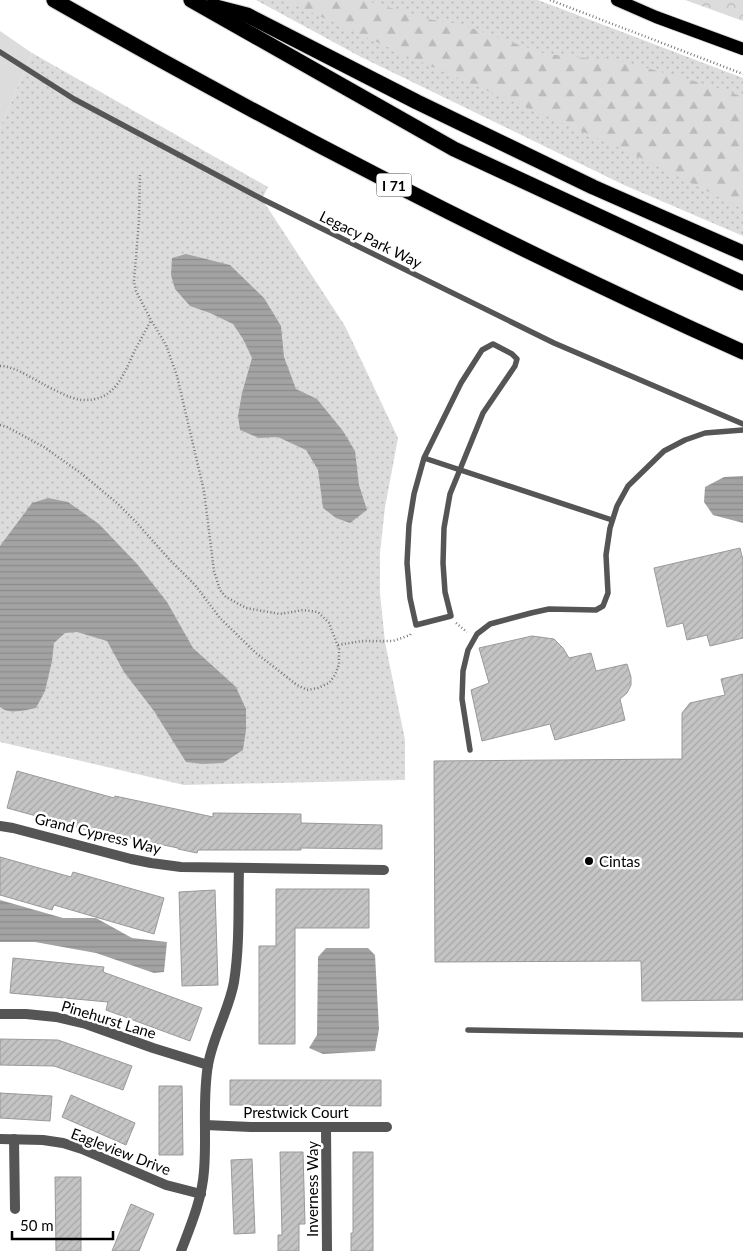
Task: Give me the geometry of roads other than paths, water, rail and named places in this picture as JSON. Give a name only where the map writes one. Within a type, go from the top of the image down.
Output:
[{"type":"highway","name":"I 71","points":[[54,0],[255,113],[363,169],[507,241],[743,352]]},
{"type":"highway","points":[[193,1],[246,14],[417,102],[584,182],[743,253]]},
{"type":"highway","points":[[193,1],[454,149],[743,283]]},
{"type":"main road","points":[[617,0],[656,17],[743,49]]},
{"type":"street","name":"Grand Cypress Way","points":[[0,826],[131,859],[181,867],[384,870]]},
{"type":"street","points":[[181,1251],[196,1211],[204,1172],[208,1064],[213,1040],[234,983],[238,953],[239,868]]},
{"type":"street","name":"Pinehurst Lane","points":[[0,1014],[56,1017],[86,1024],[152,1048],[208,1064]]},
{"type":"street","name":"Prestwick Court","points":[[205,1126],[387,1127]]},
{"type":"street","name":"Inverness Way","points":[[326,1128],[327,1251]]},
{"type":"street","name":"Eagleview Drive","points":[[0,1139],[43,1140],[63,1143],[166,1185],[200,1194]]},
{"type":"street","points":[[14,1139],[15,1209]]},
{"type":"lane","name":"Legacy Park Way","points":[[0,52],[82,103],[262,199],[554,343],[743,424]]},
{"type":"lane","points":[[493,344],[512,354],[517,359],[515,366],[483,413],[450,494],[444,528],[442,563],[445,592],[451,616],[416,625],[410,598],[409,534],[414,494],[424,458],[461,383],[482,350],[493,344]]},
{"type":"lane","points":[[470,750],[462,699],[463,672],[468,650],[477,634],[490,624],[549,609],[596,610],[603,606],[608,593],[606,555],[610,528],[617,506],[628,486],[664,451],[685,440],[706,433],[743,430]]},
{"type":"lane","points":[[424,458],[612,520]]},
{"type":"lane","points":[[468,1030],[743,1035]]},
{"type":"place","name":"Cintas","points":[[589,861]]}]
